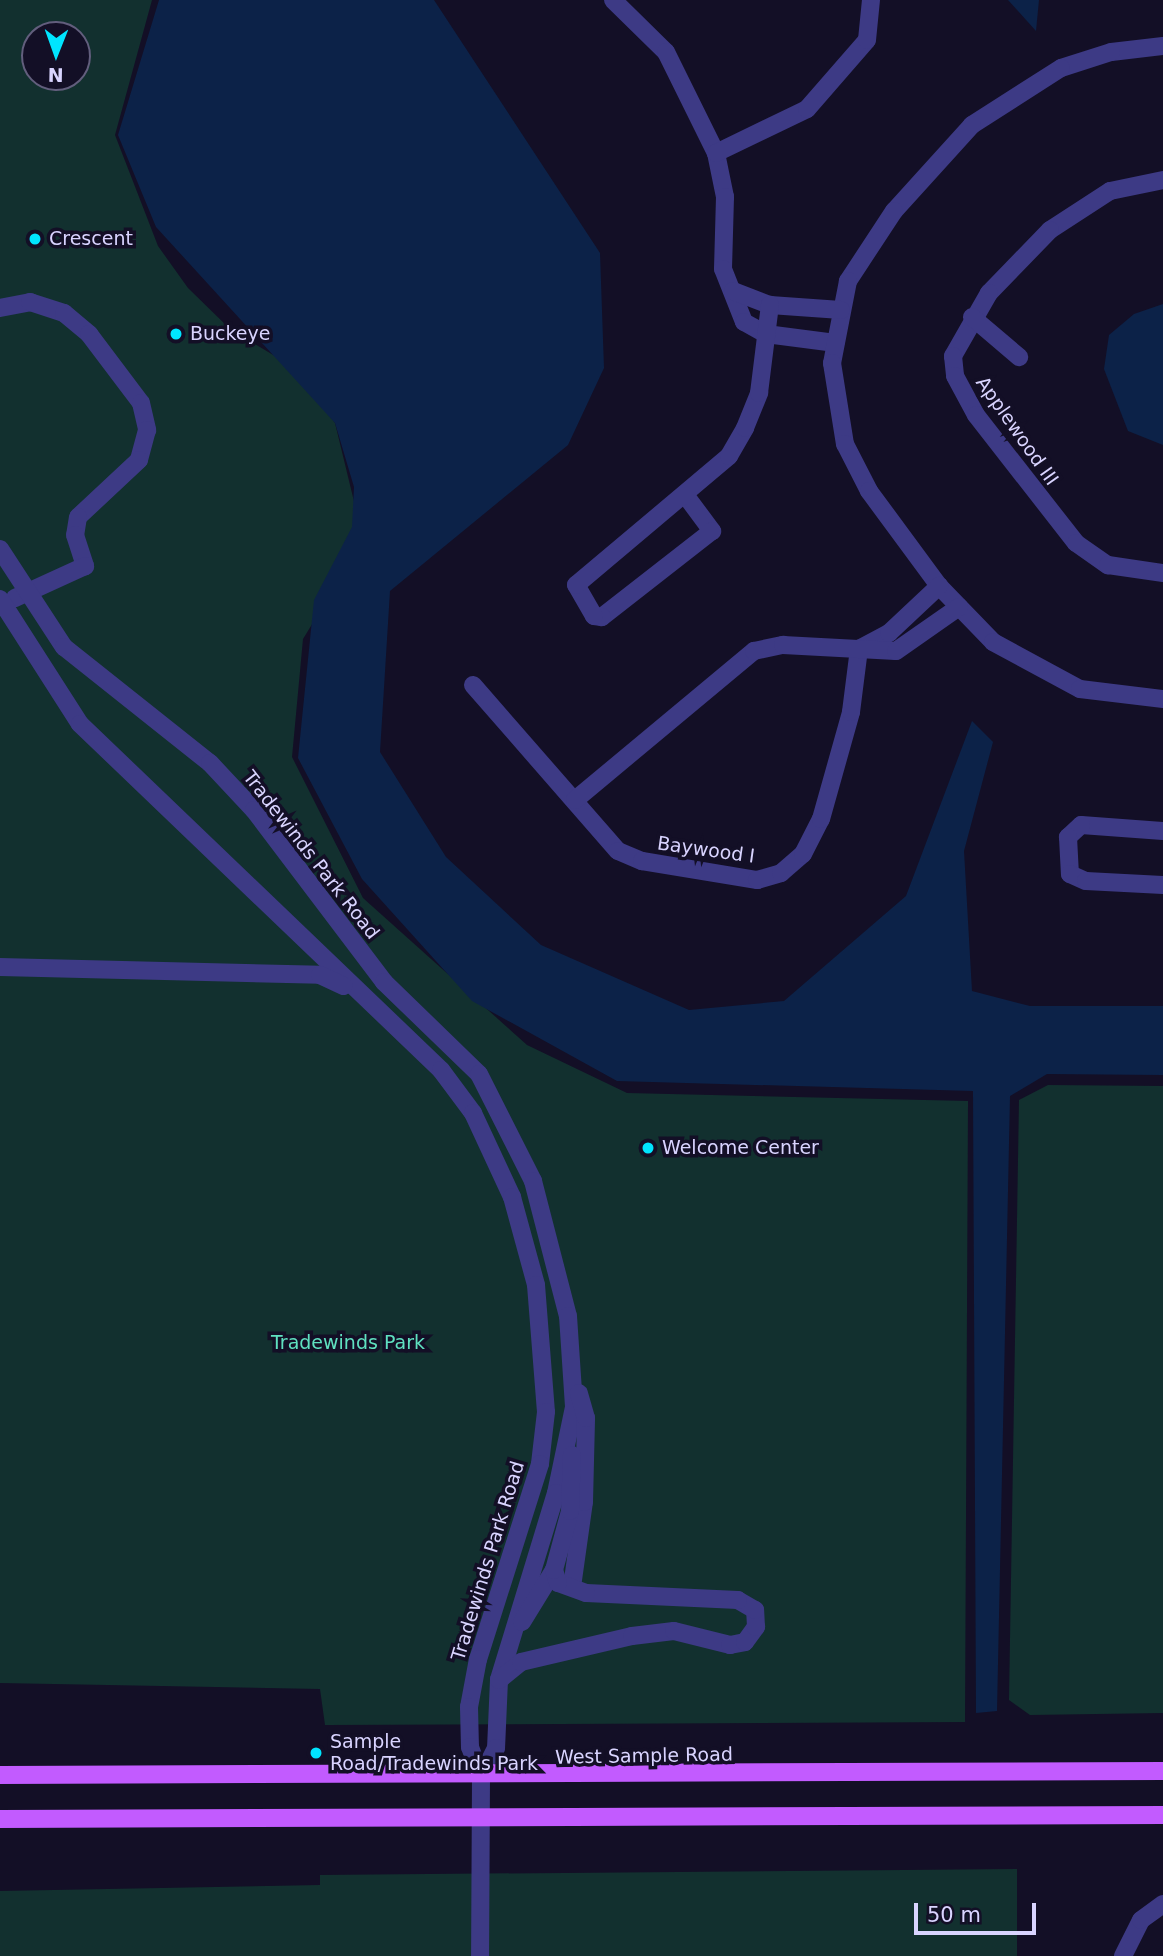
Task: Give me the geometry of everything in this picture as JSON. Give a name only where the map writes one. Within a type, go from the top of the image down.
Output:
[{"type":"main road","name":"West Sample Road","points":[[0,1775],[481,1778],[1163,1771]]},
{"type":"main road","points":[[0,1819],[481,1822],[1163,1815]]},
{"type":"street","points":[[613,0],[666,52],[716,153],[727,231],[723,269],[744,322],[766,334],[835,343]]},
{"type":"street","points":[[716,153],[807,109],[867,40],[871,0]]},
{"type":"street","points":[[1163,46],[1111,52],[1061,68],[972,125],[932,164],[868,248],[848,281],[832,363],[845,444],[869,491],[939,586],[993,642],[1080,689],[1163,699]]},
{"type":"street","name":"Applewood III","points":[[1163,180],[1110,191],[1077,209],[989,293],[959,337],[955,376],[1022,480],[1076,543],[1108,565],[1163,573]]},
{"type":"street","points":[[733,290],[770,305],[841,310]]},
{"type":"street","points":[[0,308],[30,302],[64,313],[89,334],[141,403],[148,430],[139,460],[78,517],[75,535],[85,566],[2,602]]},
{"type":"street","points":[[686,496],[712,531],[602,617],[594,616],[576,585],[686,496],[729,456],[746,428],[759,393],[770,305]]},
{"type":"street","points":[[972,317],[1019,357]]},
{"type":"street","name":"Tradewinds Park Road","points":[[0,548],[25,593],[64,647],[210,763],[254,810],[384,982],[479,1074],[516,1139],[555,1258],[572,1366],[574,1407],[570,1511],[554,1570],[509,1638]]},
{"type":"street","points":[[859,649],[889,633],[939,586]]},
{"type":"street","name":"Tradewinds Park Road","points":[[2,602],[80,724],[456,1088],[512,1197],[545,1339],[540,1464],[478,1659],[470,1748],[481,1778]]},
{"type":"street","points":[[575,800],[754,651],[783,645],[859,649],[875,654],[915,643],[959,607]]},
{"type":"street","name":"Baywood I","points":[[472,685],[618,850],[642,861],[757,880],[781,873],[803,854],[821,819],[850,712],[859,649]]},
{"type":"street","points":[[1163,831],[1082,825],[1068,837],[1070,874],[1163,885]]},
{"type":"street","name":"Tradewinds Park Road","points":[[0,967],[320,975],[375,1008]]},
{"type":"street","points":[[356,990],[384,982]]},
{"type":"street","points":[[572,1366],[586,1418],[582,1539],[572,1587]]},
{"type":"street","name":"Tradewinds Park Road","points":[[481,1778],[496,1748],[499,1680],[561,1466],[574,1407]]},
{"type":"street","points":[[540,1464],[561,1466]]},
{"type":"street","points":[[499,1680],[521,1662],[632,1636],[674,1631],[730,1645],[745,1642],[756,1627],[755,1610],[738,1600],[586,1593],[558,1583],[554,1570]]},
{"type":"street","points":[[480,1956],[481,1778]]},
{"type":"street","points":[[1123,1956],[1141,1920],[1163,1904]]},
{"type":"green space","name":"Tradewinds Park","points":[[0,0],[152,0],[115,135],[158,246],[188,288],[230,329],[295,368],[335,423],[359,522],[341,577],[303,639],[292,757],[363,898],[527,1045],[627,1093],[968,1101],[965,1722],[325,1725],[320,1689],[0,1683]]},
{"type":"green space","points":[[1048,1085],[1163,1086],[1163,1713],[1030,1715],[1009,1700],[1019,1100]]},
{"type":"green space","points":[[1017,1869],[1017,1956],[0,1956],[0,1891],[320,1885],[320,1875]]},
{"type":"water","points":[[159,0],[434,0],[600,253],[604,368],[568,445],[390,591],[380,752],[446,857],[541,945],[689,1010],[784,1001],[906,896],[972,721],[993,742],[964,851],[972,991],[1030,1006],[1163,1006],[1163,1075],[1047,1074],[1010,1096],[997,1711],[976,1713],[973,1091],[617,1081],[472,1001],[362,879],[298,758],[314,600],[352,527],[354,487],[335,423],[156,227],[118,135]]},
{"type":"water","points":[[1008,0],[1039,0],[1036,31]]},
{"type":"water","points":[[1163,304],[1163,445],[1128,431],[1104,369],[1109,335],[1134,314]]},
{"type":"place","name":"Crescent","points":[[35,239]]},
{"type":"place","name":"Buckeye","points":[[176,334]]},
{"type":"place","name":"Welcome Center","points":[[648,1148]]},
{"type":"place","name":"Sample Road/Tradewinds Park","points":[[316,1753]]}]
